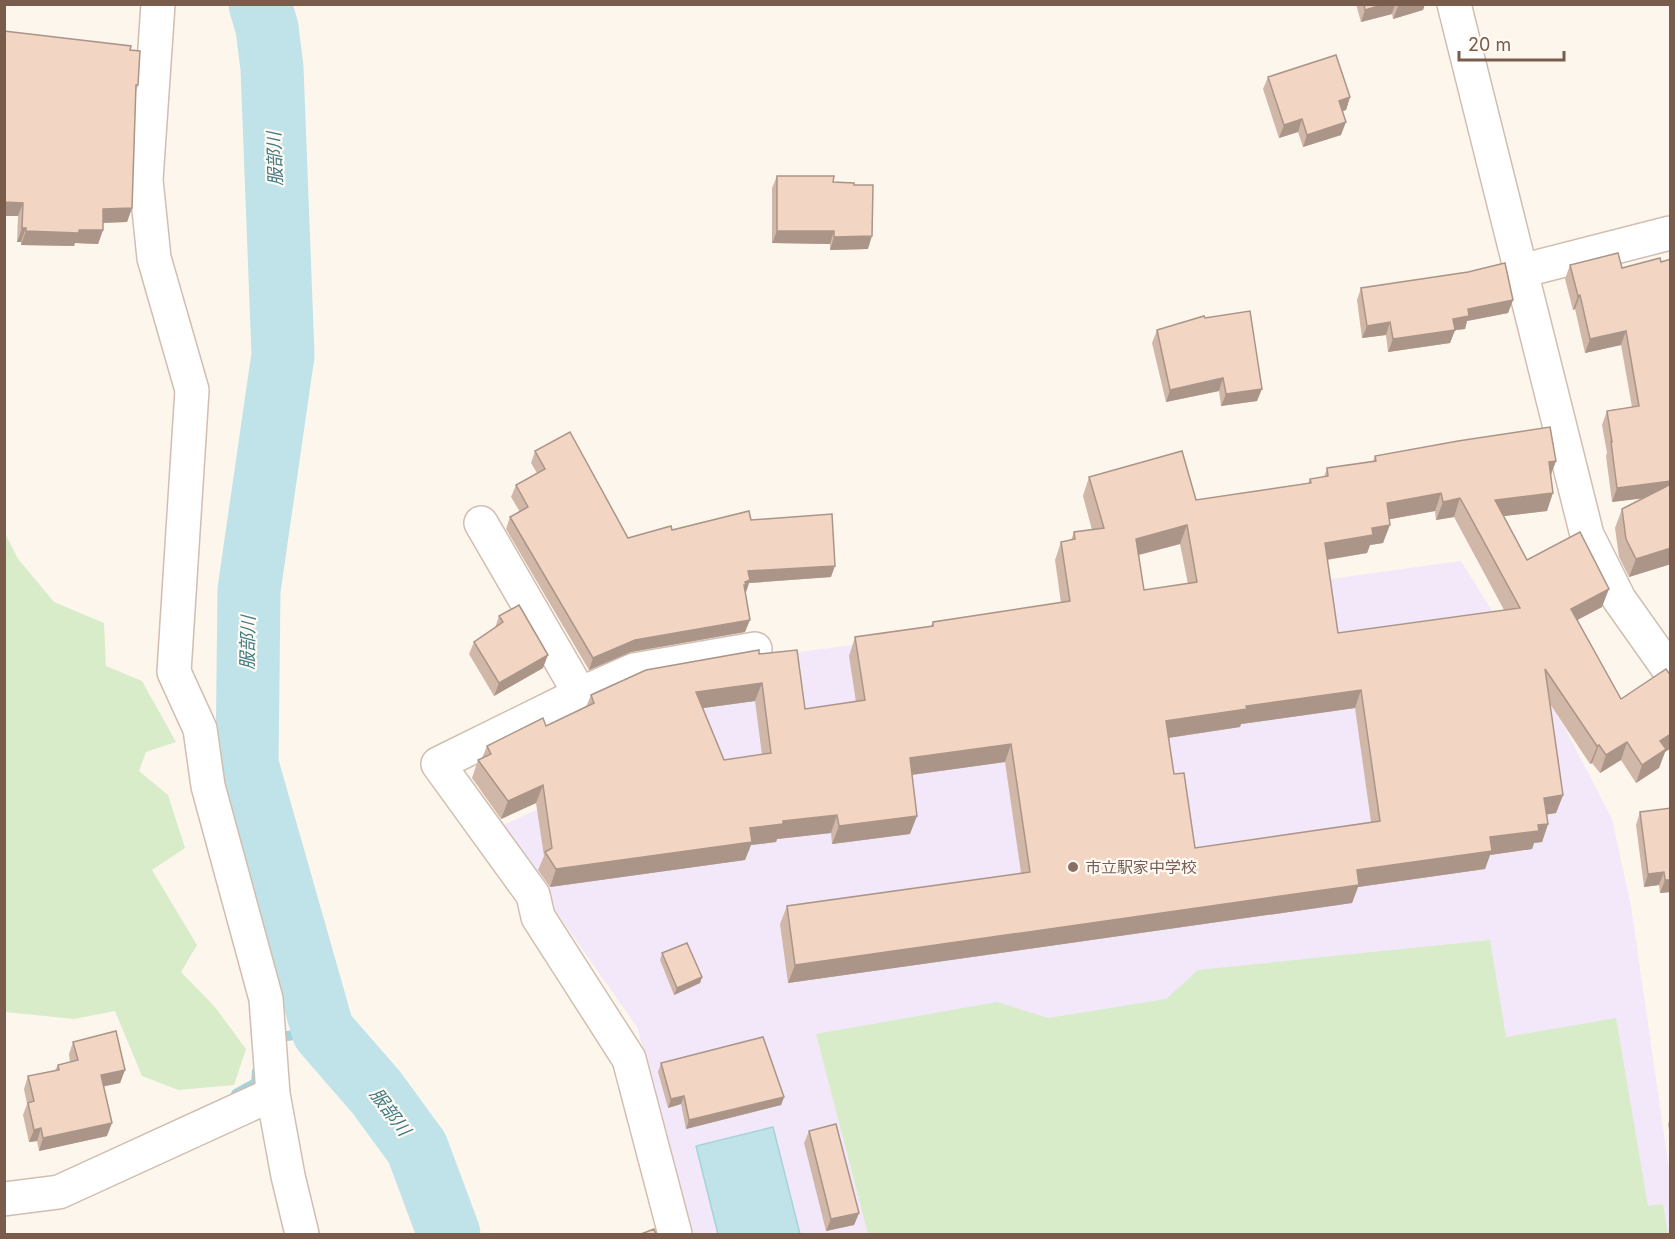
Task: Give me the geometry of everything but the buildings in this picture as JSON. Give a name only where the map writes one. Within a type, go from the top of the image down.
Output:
[{"type":"street","points":[[158,4],[146,180],[153,258],[192,390],[174,672],[200,729],[208,786],[266,999],[273,1094],[288,1176],[302,1234]]},
{"type":"street","points":[[1454,4],[1587,535],[1619,599],[1671,671]]},
{"type":"street","points":[[1521,271],[1671,233]]},
{"type":"street","points":[[481,523],[580,694]]},
{"type":"street","points":[[675,1234],[629,1059],[538,917],[532,895],[438,764],[634,670],[754,650]]},
{"type":"street","points":[[4,1199],[58,1192],[273,1094]]},
{"type":"shaded area","name":"市立駅家中学校","points":[[1461,561],[1565,728],[1612,819],[1631,906],[1670,1176],[1670,1234],[693,1234],[637,1027],[497,828],[704,732],[691,667]]},
{"type":"green space","points":[[4,531],[18,559],[54,602],[104,623],[106,666],[142,681],[176,742],[146,752],[139,771],[168,795],[185,848],[152,870],[197,945],[181,972],[214,1006],[246,1049],[234,1085],[178,1090],[142,1076],[115,1011],[74,1019],[5,1012]]},
{"type":"green space","points":[[1490,940],[1506,1037],[1616,1018],[1648,1206],[1663,1204],[1668,1234],[868,1234],[816,1034],[997,1002],[1048,1018],[1166,999],[1198,970]]},
{"type":"water","points":[[773,1127],[800,1234],[718,1234],[696,1146]]},
{"type":"waterway","name":"服部川","points":[[260,4],[267,28],[272,68],[283,355],[249,590],[247,764],[323,1031],[376,1092],[417,1148],[449,1234]]},
{"type":"waterway","points":[[273,1038],[323,1031]]},
{"type":"waterway","points":[[236,1094],[256,1083],[257,1071]]},
{"type":"place","name":"市立駅家中学校","points":[[1073,867]]}]
